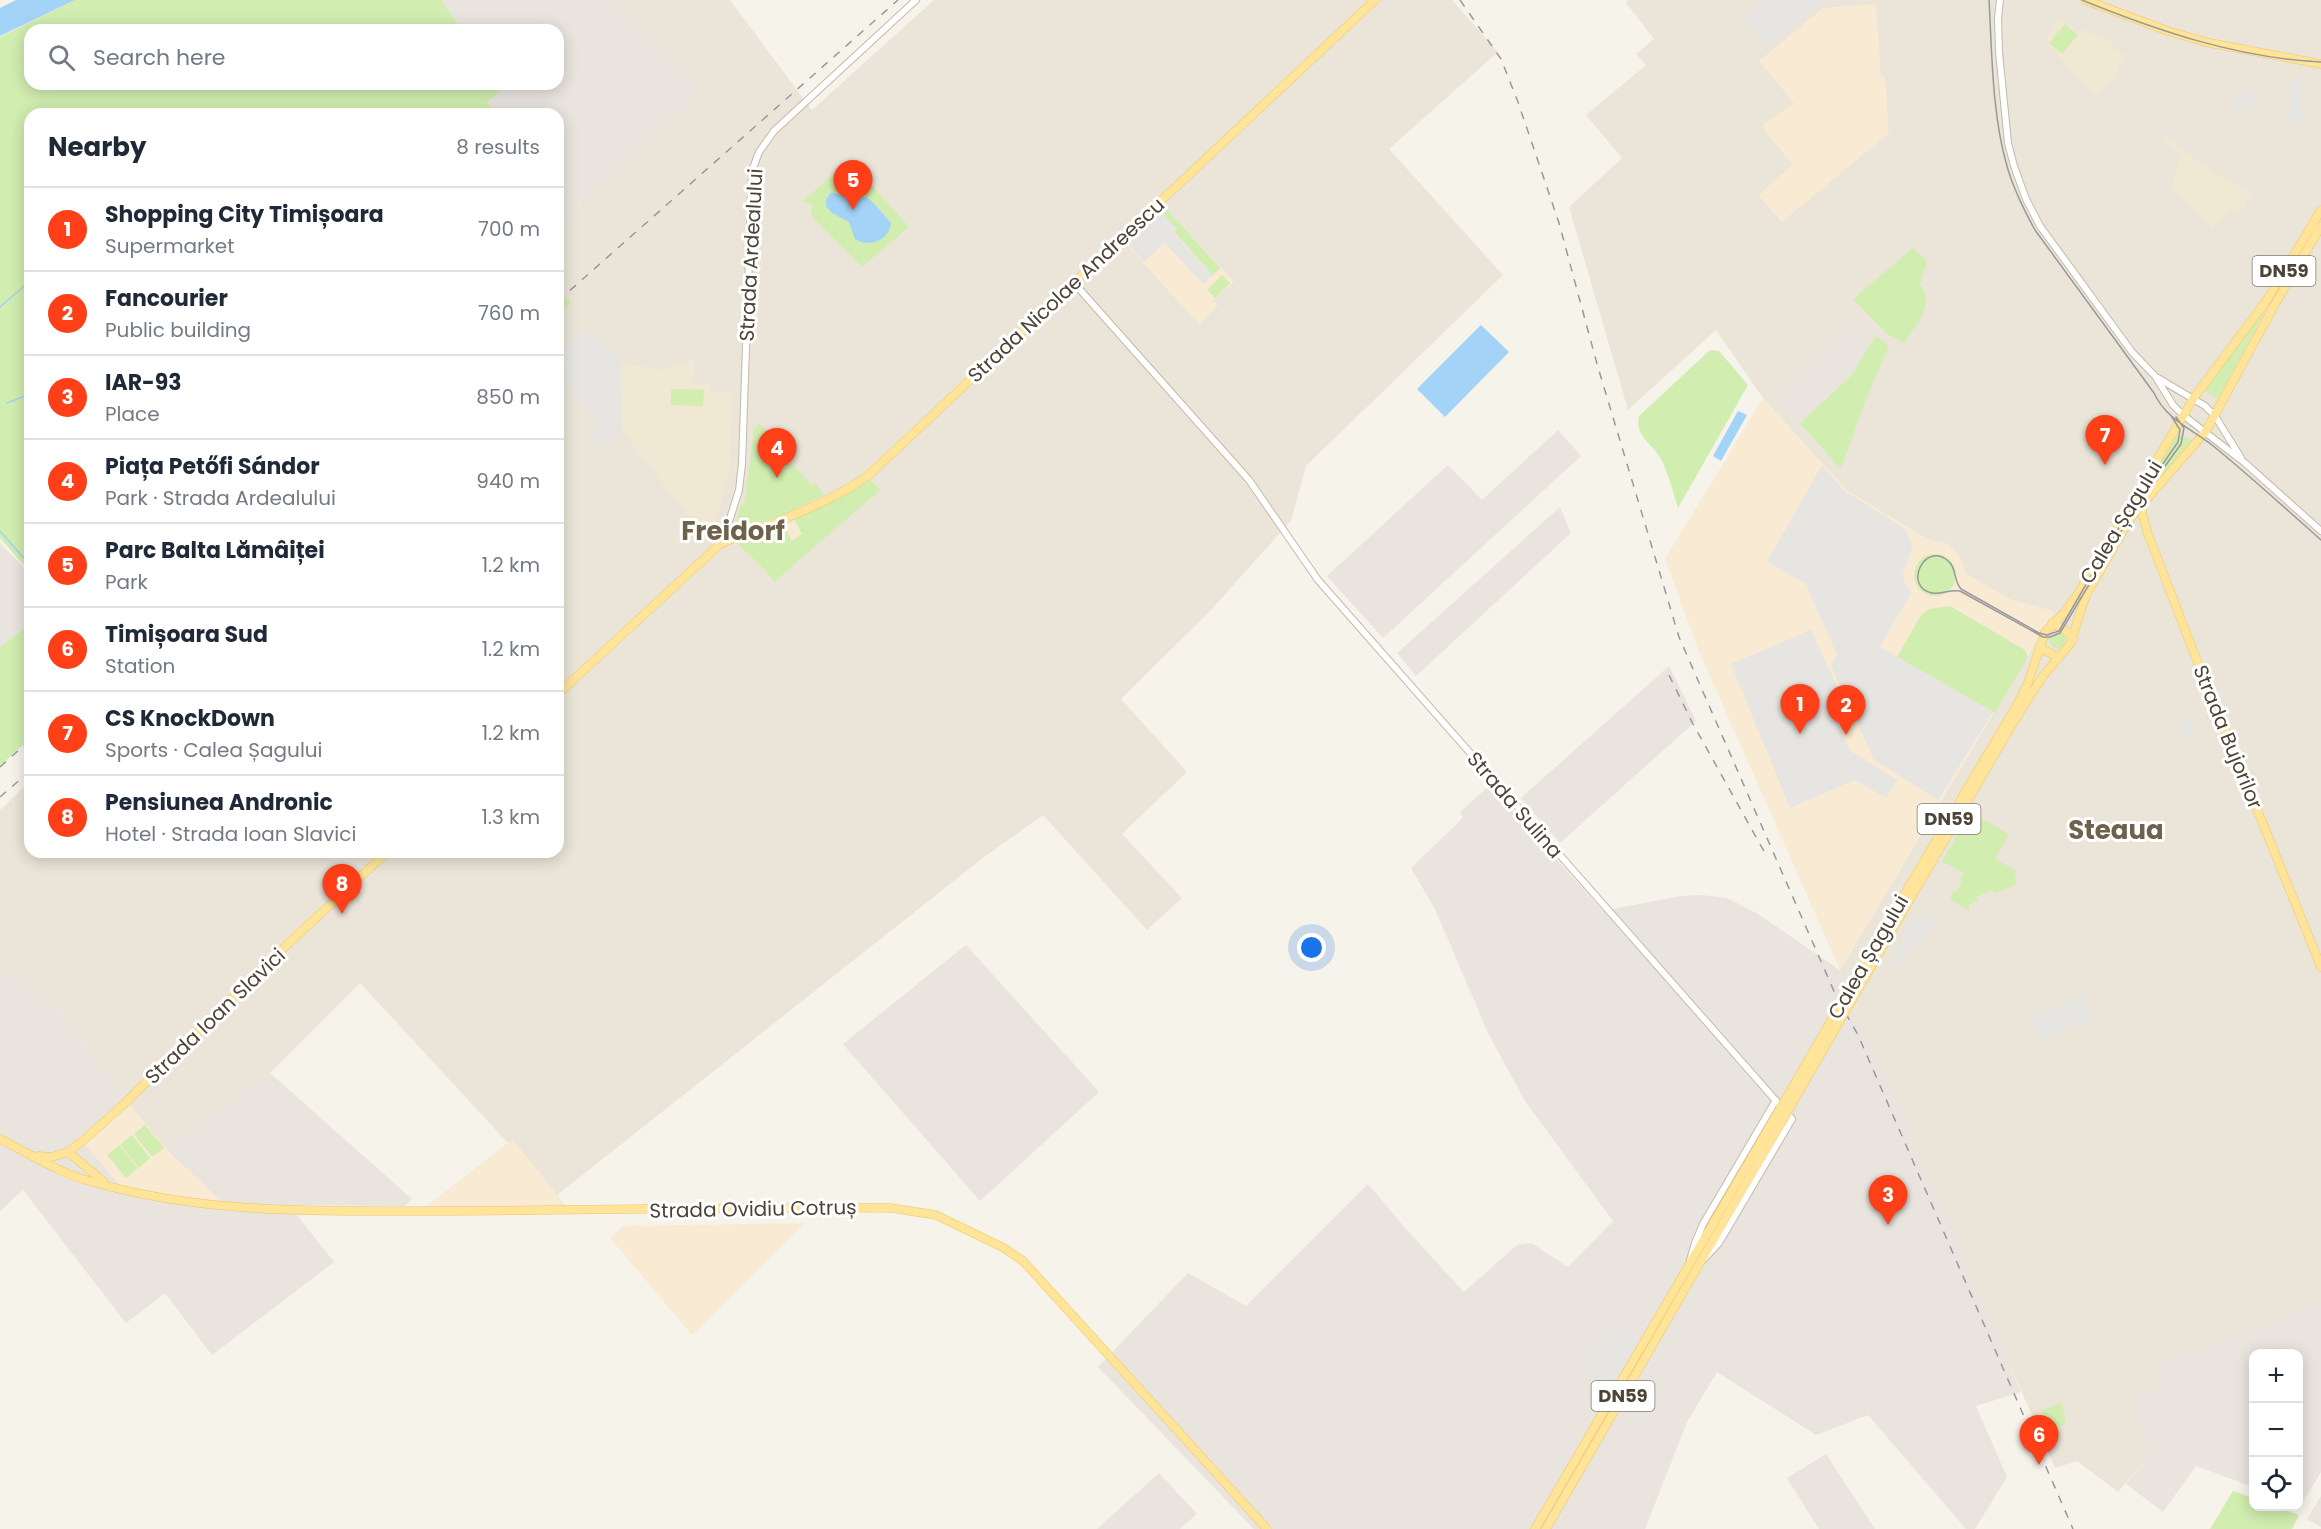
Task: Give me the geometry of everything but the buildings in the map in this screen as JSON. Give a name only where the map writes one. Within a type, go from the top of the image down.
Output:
[{"type":"main road","name":"Strada Nicolae Andreescu","points":[[729,540],[800,512],[859,483],[1375,0]]},
{"type":"main road","points":[[2085,0],[2168,31],[2205,42],[2321,62]]},
{"type":"main road","name":"DN59","points":[[2183,415],[2260,309],[2321,210]]},
{"type":"main road","name":"DN59","points":[[2206,431],[2321,226]]},
{"type":"main road","name":"Calea Șagului","points":[[1535,1529],[1689,1265],[1777,1121],[2018,703],[2028,683],[2044,635],[2079,592],[2183,415]]},
{"type":"main road","name":"Calea Șagului","points":[[1913,887],[2043,676],[2066,651],[2073,639],[2086,596],[2123,531],[2142,504],[2206,431]]},
{"type":"main road","name":"Strada Bujorilor","points":[[2142,504],[2148,534],[2321,967]]},
{"type":"main road","points":[[564,688],[712,551],[729,540]]},
{"type":"main road","points":[[2052,623],[2064,629],[2073,639]]},
{"type":"main road","points":[[2039,647],[2059,658]]},
{"type":"main road","name":"Strada Ioan Slavici","points":[[68,1152],[124,1104],[289,943],[381,858]]},
{"type":"main road","name":"Calea Șagului","points":[[1546,1529],[1700,1262],[1777,1121]]},
{"type":"main road","name":"Strada Ovidiu Cotruș","points":[[0,1139],[66,1174],[110,1186],[176,1201],[257,1209],[524,1211],[767,1207],[891,1208],[936,1215],[1004,1248],[1023,1262],[1267,1529]]},
{"type":"main road","points":[[32,1154],[52,1157],[68,1152]]},
{"type":"main road","name":"Strada Ovidiu Cotruș","points":[[68,1152],[110,1186]]},
{"type":"street","name":"Strada Ardealului","points":[[729,540],[727,528],[739,490],[742,464],[748,252],[753,168],[759,152],[774,131],[915,0]]},
{"type":"street","points":[[2000,0],[1999,52],[2008,143],[2026,199],[2040,226],[2132,352],[2155,376],[2170,400],[2183,415],[2245,463],[2321,531]]},
{"type":"street","name":"Strada Sulina","points":[[1074,283],[1249,480],[1318,580],[1792,1119]]},
{"type":"street","points":[[2155,376],[2193,399],[2215,416],[2245,463]]},
{"type":"street","name":"Calea Șagului","points":[[1689,1265],[1703,1224],[1776,1100]]},
{"type":"street","name":"Calea Șagului","points":[[1700,1262],[1719,1243],[1792,1119]]},
{"type":"shaded area","points":[[441,0],[615,0],[700,94],[564,218],[564,108],[492,108],[487,103],[501,90],[564,90],[564,24],[458,24]]},
{"type":"shaded area","points":[[615,0],[730,0],[812,110],[934,0],[1452,0],[1498,52],[1389,149],[1503,275],[1306,466],[1291,521],[1210,611],[1121,699],[1187,772],[1122,834],[1182,898],[1147,930],[1043,815],[984,857],[542,1207],[426,1207],[508,1143],[360,983],[270,1073],[166,1149],[129,1104],[58,1009],[0,970],[0,810],[24,787],[24,858],[564,858],[564,309],[571,303],[564,296],[564,218],[700,94]]},
{"type":"shaded area","points":[[1629,0],[2321,0],[2321,1302],[2153,1367],[2159,1388],[2130,1395],[2149,1457],[2118,1492],[2077,1461],[2055,1468],[1848,994],[1840,970],[2054,612],[2009,599],[1965,573],[1961,559],[1949,545],[1929,540],[1846,490],[1763,398],[1716,330],[1628,410],[1569,207],[1622,158],[1586,115],[1646,65],[1636,54],[1654,39],[1626,3]]},
{"type":"shaded area","points":[[1767,0],[1824,0],[1768,45],[1743,19]]},
{"type":"shaded area","points":[[1876,4],[1881,77],[1885,77],[1889,133],[1782,222],[1758,195],[1793,165],[1761,126],[1794,103],[1759,61],[1823,8]]},
{"type":"shaded area","points":[[2058,16],[2078,32],[2081,29],[2109,40],[2118,51],[2125,55],[2114,78],[2095,96],[2045,41]]},
{"type":"shaded area","points":[[2293,81],[2302,82],[2299,111],[2306,115],[2299,126],[2288,120]]},
{"type":"shaded area","points":[[2240,89],[2258,95],[2255,107],[2248,104],[2243,113],[2231,107]]},
{"type":"shaded area","points":[[2167,137],[2204,166],[2251,194],[2241,213],[2231,209],[2212,228],[2171,187],[2181,155],[2164,141]]},
{"type":"shaded area","points":[[1162,204],[1234,282],[1213,300],[1218,306],[1199,324],[1123,241]]},
{"type":"shaded area","points":[[1159,210],[1177,229],[1173,233],[1213,275],[1203,284],[1165,243],[1144,262],[1125,241]]},
{"type":"shaded area","points":[[1858,317],[1875,335],[1850,377],[1799,423],[1774,395]]},
{"type":"shaded area","points":[[588,329],[621,363],[622,431],[600,449],[586,433],[599,422],[564,379],[566,370],[564,348]]},
{"type":"shaded area","points":[[693,359],[693,383],[710,384],[710,392],[733,393],[729,472],[718,515],[707,539],[622,431],[621,363],[666,370]]},
{"type":"shaded area","points":[[1763,398],[1846,490],[1929,540],[1949,544],[1961,559],[1965,573],[2009,599],[2054,611],[1840,970],[1698,649],[1665,559]]},
{"type":"shaded area","points":[[1558,430],[1581,456],[1383,638],[1327,576],[1448,465],[1482,500]]},
{"type":"shaded area","points":[[1822,465],[1845,491],[1904,528],[1913,545],[1903,574],[1911,593],[1880,647],[1993,712],[1938,800],[1874,760],[1831,666],[1837,655],[1806,584],[1767,562]]},
{"type":"shaded area","points":[[1560,507],[1571,533],[1416,676],[1397,653]]},
{"type":"shaded area","points":[[795,521],[803,534],[791,541],[784,526]]},
{"type":"shaded area","points":[[0,543],[24,568],[24,629],[0,647]]},
{"type":"shaded area","points":[[1811,630],[1849,712],[1835,719],[1849,750],[1897,780],[1886,798],[1855,780],[1790,808],[1731,664]]},
{"type":"shaded area","points":[[1669,666],[1696,721],[1560,843],[1521,798]]},
{"type":"shaded area","points":[[2188,716],[2197,739],[2187,743],[2178,720]]},
{"type":"shaded area","points":[[1490,785],[1603,911],[1680,896],[1701,895],[1727,898],[1758,914],[1840,970],[1848,994],[1949,1220],[2021,1392],[1976,1406],[2007,1477],[1975,1529],[1966,1529],[1868,1415],[1816,1435],[1717,1372],[1687,1422],[1645,1529],[1254,1529],[1098,1367],[1188,1273],[1246,1306],[1368,1184],[1464,1292],[1517,1245],[1531,1243],[1568,1267],[1613,1221],[1525,1101],[1489,1035],[1435,909],[1411,868],[1463,818],[1460,812]]},
{"type":"shaded area","points":[[1927,912],[1941,922],[1890,971],[1887,967],[1914,919],[1920,922]]},
{"type":"shaded area","points":[[966,945],[1099,1092],[980,1201],[843,1044]]},
{"type":"shaded area","points":[[0,970],[58,1009],[129,1104],[83,1142],[121,1187],[196,1201],[222,1202],[166,1149],[270,1073],[412,1199],[405,1206],[289,1205],[334,1262],[212,1355],[165,1293],[126,1323],[23,1190],[0,1211]]},
{"type":"shaded area","points":[[2084,995],[2093,1018],[2041,1039],[2031,1016]]},
{"type":"shaded area","points":[[129,1104],[166,1149],[223,1203],[196,1201],[120,1187],[83,1142]]},
{"type":"shaded area","points":[[513,1140],[567,1207],[426,1207],[508,1143]]},
{"type":"shaded area","points":[[804,1223],[692,1335],[610,1238],[623,1226]]},
{"type":"shaded area","points":[[2321,1302],[2321,1472],[2303,1502],[2303,1349],[2249,1349],[2249,1486],[2196,1466],[2163,1512],[2126,1484],[2149,1457],[2130,1395],[2159,1388],[2153,1367]]},
{"type":"shaded area","points":[[1623,1324],[1643,1341],[1617,1383],[1610,1383],[1603,1380],[1586,1362]]},
{"type":"shaded area","points":[[1826,1454],[1875,1529],[1819,1529],[1787,1478]]},
{"type":"shaded area","points":[[1159,1473],[1197,1514],[1180,1529],[1097,1529]]},
{"type":"shaded area","points":[[2321,1496],[2321,1527],[2307,1519]]},
{"type":"green space","points":[[75,0],[441,0],[458,24],[26,24]]},
{"type":"green space","points":[[2065,24],[2078,35],[2062,54],[2049,43]]},
{"type":"green space","points":[[24,25],[24,90],[501,90],[487,103],[492,108],[24,108],[24,565],[0,538],[0,37]]},
{"type":"green space","points":[[849,160],[909,227],[862,267],[811,216],[813,204],[802,202]]},
{"type":"green space","points":[[1164,206],[1220,268],[1213,275],[1174,232],[1177,229],[1159,210]]},
{"type":"green space","points":[[1913,248],[1927,261],[1920,284],[1926,299],[1919,322],[1904,343],[1888,335],[1853,299]]},
{"type":"green space","points":[[1222,275],[1230,283],[1215,298],[1207,290]]},
{"type":"green space","points":[[564,296],[571,303],[564,309]]},
{"type":"green space","points":[[2266,306],[2218,399],[2204,391]]},
{"type":"green space","points":[[1876,336],[1889,346],[1866,399],[1842,466],[1839,467],[1800,423],[1850,377]]},
{"type":"green space","points":[[1710,350],[1719,351],[1748,385],[1678,508],[1662,461],[1642,435],[1638,423],[1639,416]]},
{"type":"green space","points":[[671,389],[704,390],[703,406],[671,405]]},
{"type":"green space","points":[[759,423],[793,459],[790,462],[812,485],[815,483],[824,495],[782,515],[739,530],[735,527],[740,505],[744,504],[745,500],[754,428]]},
{"type":"green space","points":[[2179,433],[2192,440],[2151,489],[2146,486]]},
{"type":"green space","points":[[870,479],[880,490],[774,582],[735,541],[762,535],[784,526],[792,541],[802,534],[795,521],[798,515],[848,494]]},
{"type":"green space","points":[[1935,554],[1943,555],[1950,560],[1955,567],[1955,583],[1950,590],[1943,595],[1935,596],[1927,595],[1920,590],[1915,583],[1914,575],[1915,567],[1920,560],[1927,555]]},
{"type":"green space","points":[[1950,606],[2025,650],[2028,657],[1995,713],[1897,657],[1921,615],[1929,609]]},
{"type":"green space","points":[[24,629],[24,744],[0,766],[0,647]]},
{"type":"green space","points":[[2062,633],[2065,638],[2063,646],[2057,649],[2052,647],[2048,638]]},
{"type":"green space","points":[[1970,812],[2009,834],[1995,859],[2015,870],[2016,885],[1995,893],[1993,891],[1977,896],[1978,901],[1969,904],[1969,911],[1950,899],[1962,882],[1960,880],[1964,873],[1942,862]]},
{"type":"green space","points":[[145,1125],[164,1148],[152,1157],[134,1134]]},
{"type":"green space","points":[[132,1135],[150,1158],[139,1168],[120,1145]]},
{"type":"green space","points":[[119,1145],[138,1168],[126,1178],[107,1155]]},
{"type":"green space","points":[[2061,1402],[2066,1422],[2064,1425],[2053,1426],[2041,1411]]},
{"type":"green space","points":[[2233,1491],[2249,1497],[2249,1511],[2288,1511],[2299,1515],[2292,1529],[2210,1529]]},
{"type":"water","points":[[16,0],[75,0],[0,36],[0,8]]},
{"type":"water","points":[[830,193],[849,199],[866,197],[891,223],[886,234],[872,243],[855,239],[849,222],[832,213],[826,206]]},
{"type":"water","points":[[1481,325],[1509,352],[1445,417],[1417,389]]},
{"type":"water","points":[[1738,411],[1747,415],[1721,461],[1713,456]]},
{"type":"waterway","points":[[0,307],[24,286]]},
{"type":"waterway","points":[[7,403],[24,396]]},
{"type":"waterway","points":[[0,531],[24,558]]},
{"type":"tram line","points":[[1989,0],[1998,126],[2012,182],[2035,230],[2165,410],[2226,456],[2321,540]]},
{"type":"tram line","points":[[2082,0],[2169,32],[2229,49],[2321,62]]},
{"type":"tram line","points":[[2172,417],[2180,430],[2178,442],[2120,526],[2059,631],[2047,635],[2039,633],[1961,589],[1950,563],[1939,556],[1924,561],[1920,568],[1919,583],[1923,589],[1932,593],[1960,591],[2043,637],[2060,633],[2137,505],[2181,444],[2184,428],[2176,417]]},
{"type":"railway","points":[[564,296],[898,0]]},
{"type":"railway","points":[[1460,0],[1501,59],[1518,102],[1559,223],[1597,364],[1679,637],[1837,998],[1858,1035],[2073,1529]]},
{"type":"railway","points":[[1669,675],[1693,724],[1765,853]]},
{"type":"railway","points":[[0,767],[24,745]]},
{"type":"railway","points":[[0,797],[24,776]]},
{"type":"place","name":"Parc Balta Lămâiței","points":[[853,210]]},
{"type":"place","name":"CS KnockDown","points":[[2105,465]]},
{"type":"place","name":"Piața Petőfi Sándor","points":[[777,478]]},
{"type":"place","name":"Shopping City Timișoara","points":[[1800,734]]},
{"type":"place","name":"Fancourier","points":[[1846,735]]},
{"type":"place","name":"Pensiunea Andronic","points":[[342,914]]},
{"type":"place","name":"IAR-93","points":[[1888,1225]]},
{"type":"place","name":"Timișoara Sud","points":[[2039,1465]]},
{"type":"district","name":"Freidorf","points":[[733,531]]},
{"type":"district","name":"Steaua","points":[[2116,830]]}]
